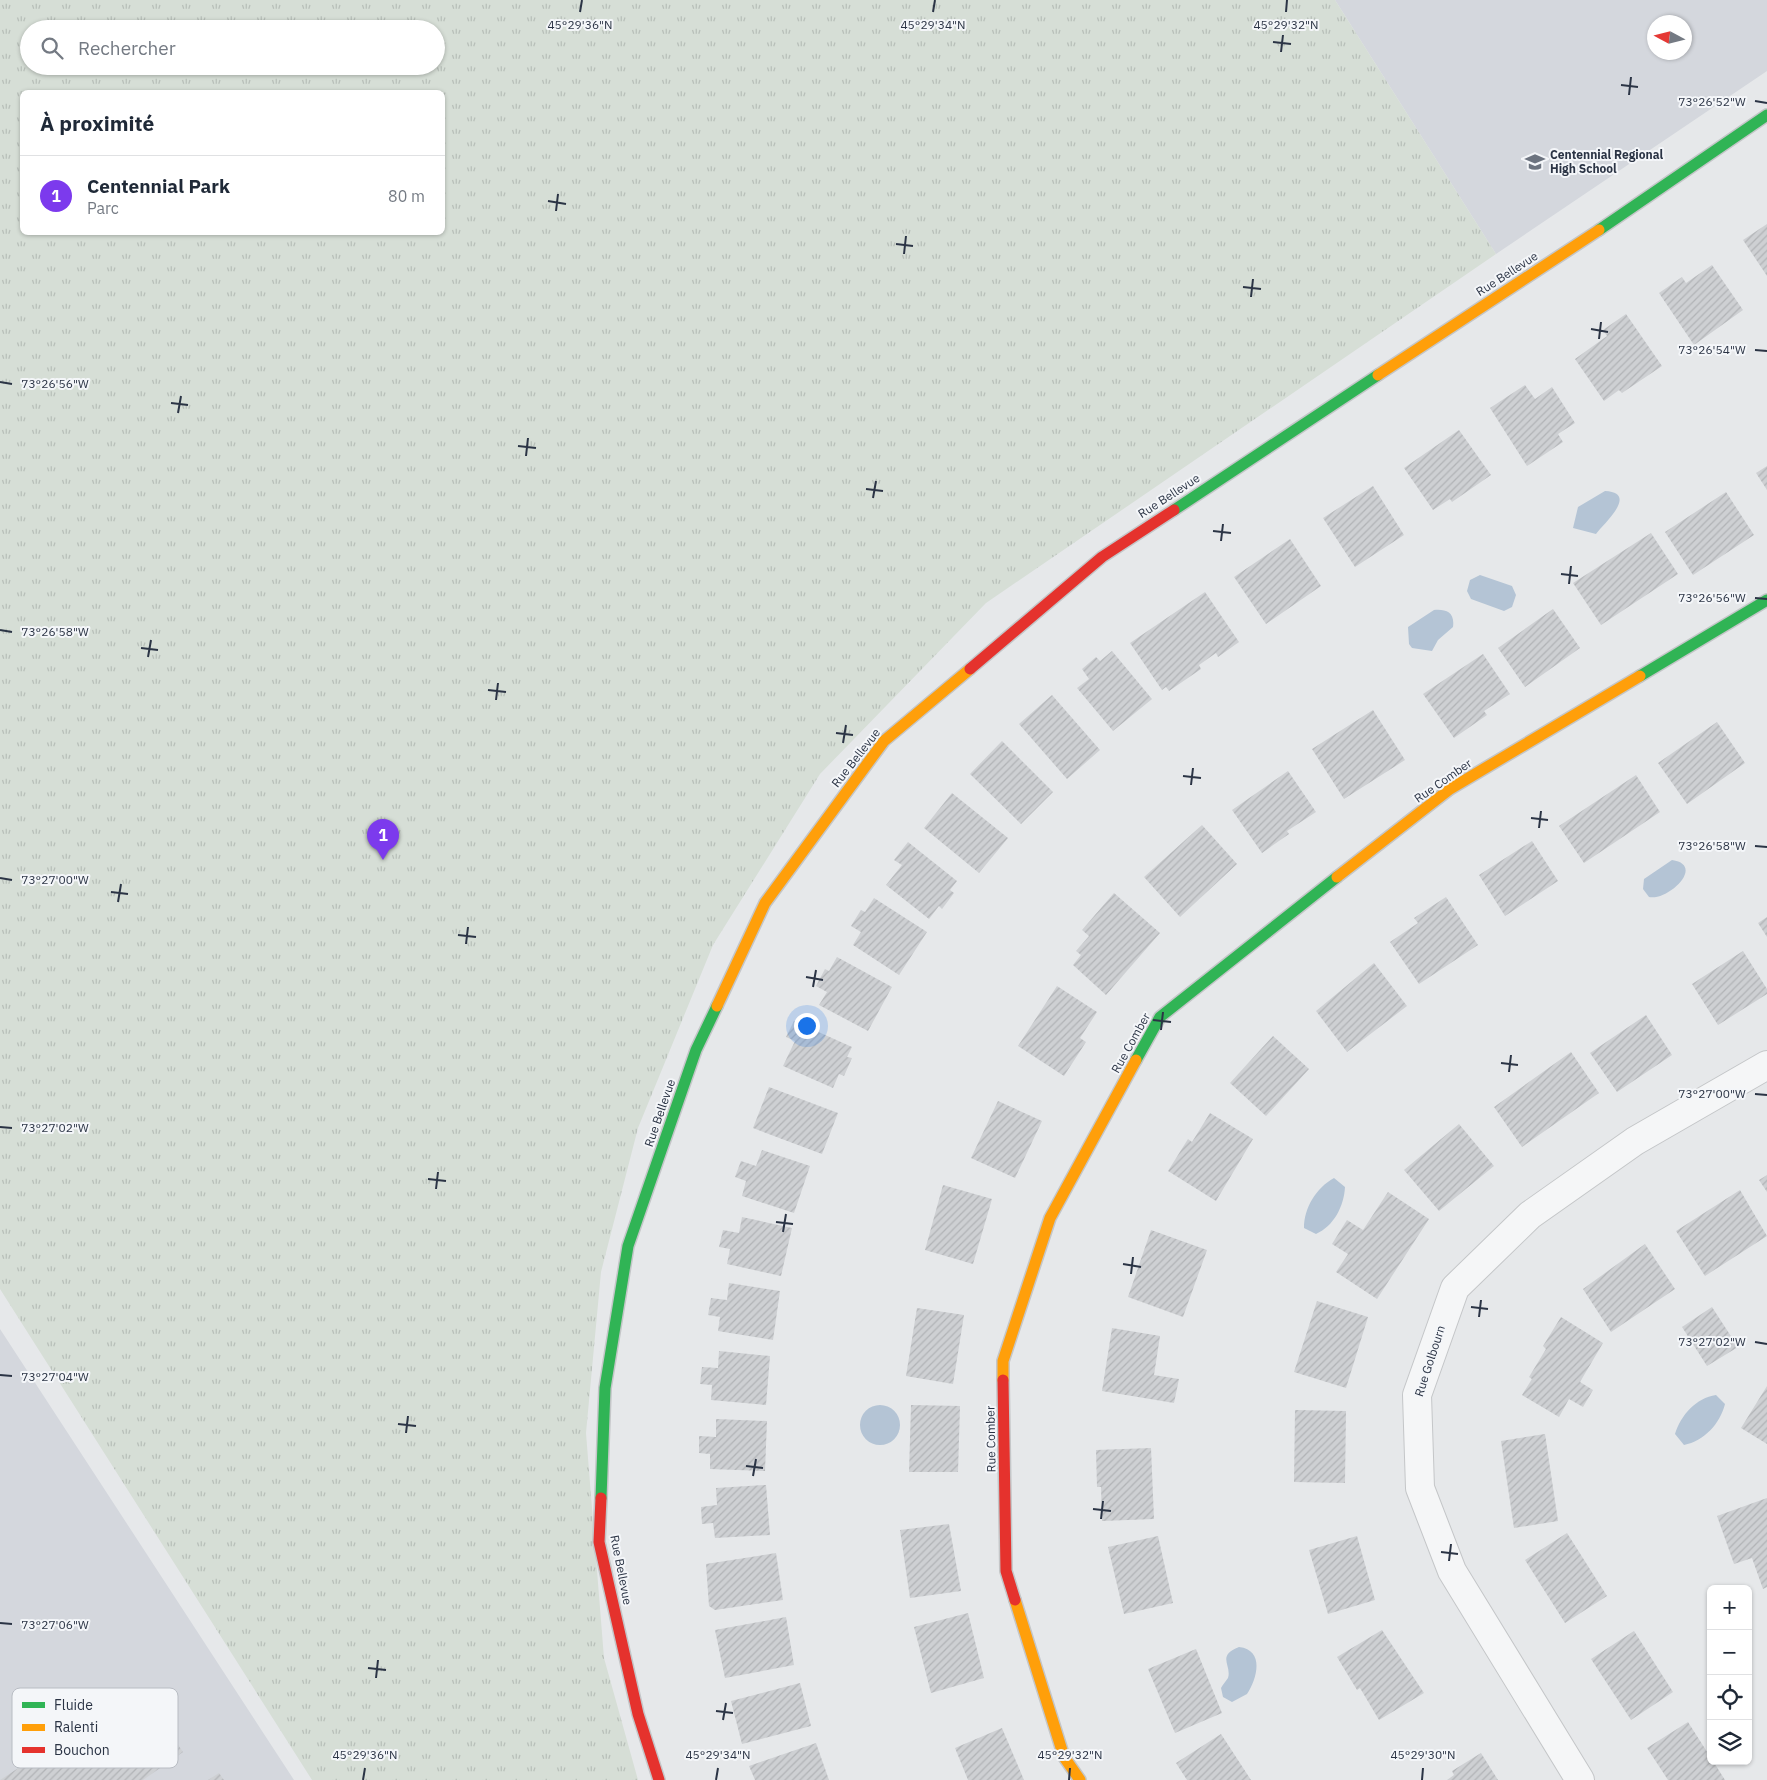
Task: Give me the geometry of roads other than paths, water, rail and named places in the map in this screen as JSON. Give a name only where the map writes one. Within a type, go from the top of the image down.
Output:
[{"type":"street","name":"Rue Bellevue","points":[[658,1780],[638,1714],[599,1542],[605,1388],[628,1246],[696,1050],[765,903],[884,741],[1102,557],[1624,213],[1767,115]]},
{"type":"street","name":"Rue Comber","points":[[1080,1780],[1064,1757],[1006,1572],[1003,1361],[1050,1218],[1160,1017],[1450,789],[1767,600]]},
{"type":"street","name":"Rue Golbourn","points":[[1580,1780],[1452,1571],[1420,1488],[1417,1395],[1455,1288],[1530,1216],[1635,1141],[1767,1065]]},
{"type":"water","points":[[1605,491],[1615,493],[1619,497],[1619,503],[1605,524],[1596,534],[1573,528],[1578,507]]},
{"type":"water","points":[[1480,575],[1512,586],[1516,595],[1512,607],[1504,611],[1471,599],[1467,591],[1470,580]]},
{"type":"water","points":[[1434,610],[1449,612],[1453,618],[1453,627],[1438,640],[1432,651],[1412,648],[1409,644],[1408,627]]},
{"type":"water","points":[[1672,860],[1682,863],[1685,868],[1685,875],[1674,888],[1665,894],[1649,897],[1643,889],[1644,879]]},
{"type":"water","points":[[1334,1178],[1345,1187],[1343,1201],[1333,1221],[1316,1234],[1304,1228],[1306,1213],[1312,1199],[1322,1187]]},
{"type":"water","points":[[1716,1395],[1725,1404],[1715,1425],[1698,1440],[1684,1445],[1675,1434],[1681,1420],[1690,1408],[1702,1400]]},
{"type":"water","points":[[884,1405],[891,1408],[897,1414],[900,1425],[899,1433],[891,1442],[884,1445],[876,1445],[869,1442],[861,1433],[860,1421],[863,1414],[872,1406]]},
{"type":"water","points":[[1239,1647],[1247,1649],[1253,1654],[1256,1659],[1256,1673],[1247,1694],[1232,1702],[1223,1697],[1221,1688],[1229,1673],[1226,1657],[1232,1650]]},
{"type":"place","name":"Centennial Regional High School","points":[[1535,162]]},
{"type":"place","name":"Centennial Park","points":[[383,860]]}]
